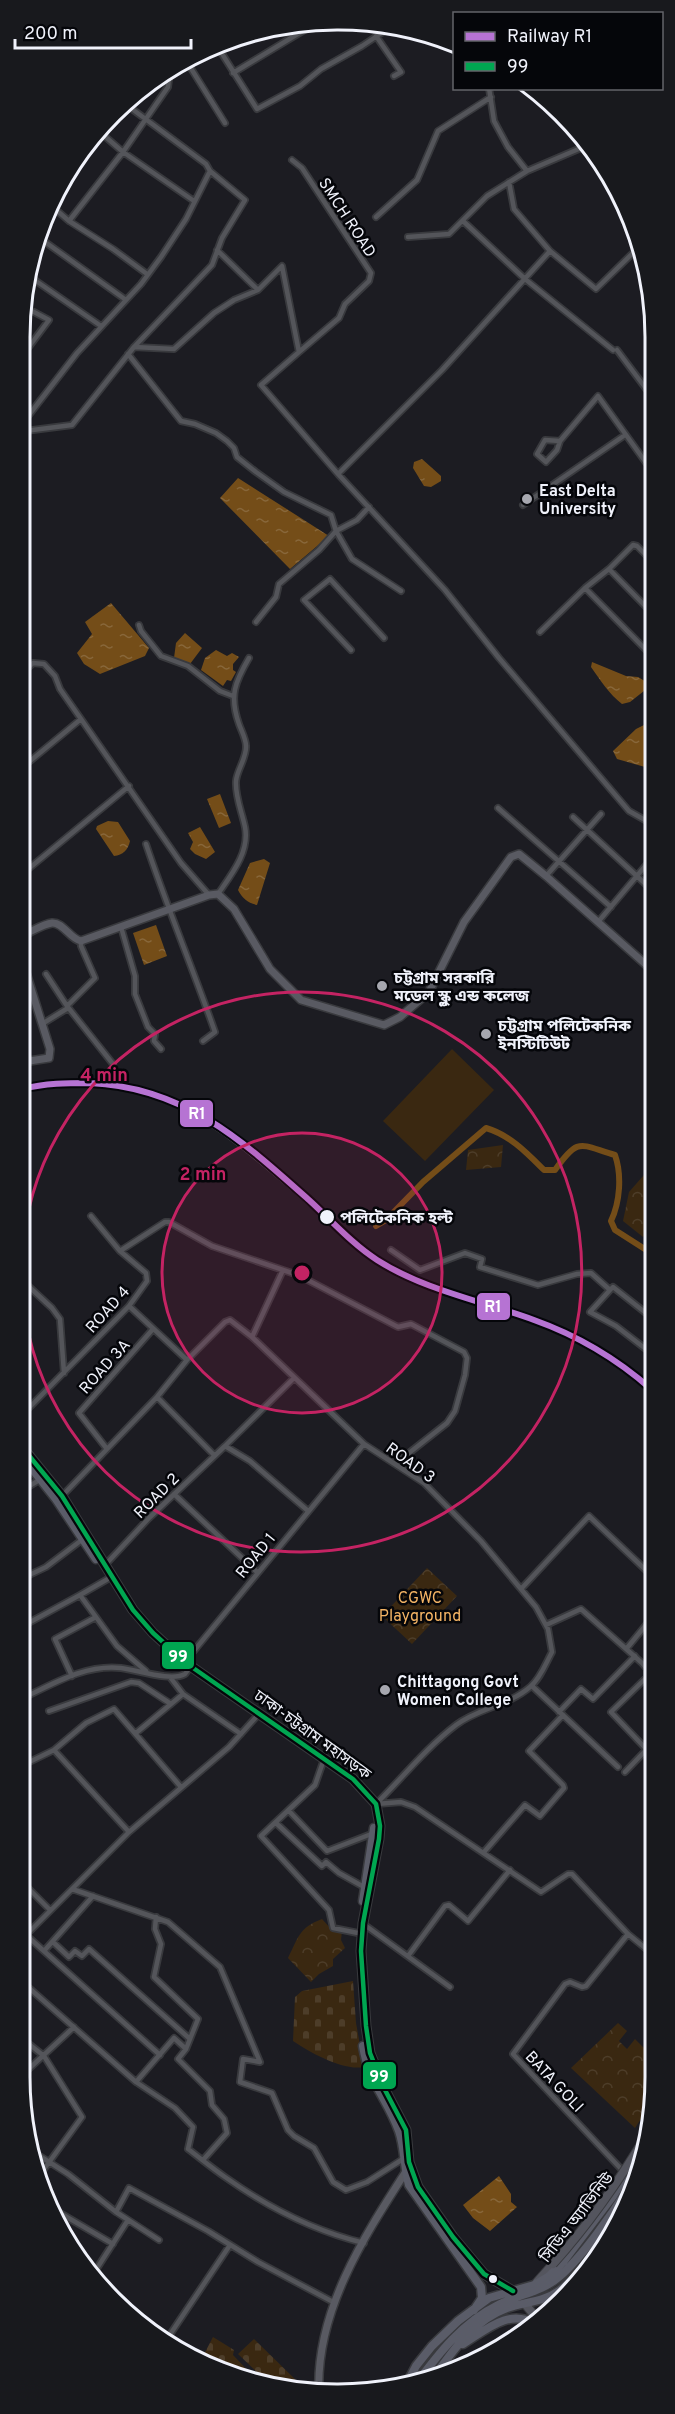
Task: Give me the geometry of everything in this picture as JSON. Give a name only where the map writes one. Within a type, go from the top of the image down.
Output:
[{"type":"highway","name":"ঢাকা-চট্টগ্রাম মহাসড়ক","points":[[30,1458],[111,1578],[135,1618],[187,1666],[323,1761],[366,1799],[372,1810],[374,1832],[361,1923],[362,1970],[370,2053],[385,2090],[406,2130],[413,2175],[418,2187],[448,2230],[484,2274],[513,2291]]},
{"type":"highway","name":"ঢাকা-চট্টগ্রাম মহাসড়ক","points":[[30,1464],[62,1496],[106,1564],[111,1578]]},
{"type":"highway","name":"ঢাকা-চট্টগ্রাম মহাসড়ক","points":[[187,1666],[324,1757],[363,1788],[376,1804],[380,1839],[358,1933],[359,1998],[366,2063],[375,2086],[400,2134],[405,2173],[418,2200],[481,2287],[482,2298],[474,2310]]},
{"type":"highway","name":"সিডিএ অ্যাভিনিউ","points":[[411,2375],[432,2346],[458,2321],[489,2298],[534,2285],[548,2277],[563,2262],[631,2169]]},
{"type":"highway","points":[[426,2371],[446,2344],[476,2319],[498,2304],[544,2288],[560,2277],[619,2201]]},
{"type":"highway","points":[[434,2369],[449,2348],[476,2323],[498,2308],[548,2292],[563,2280],[606,2227]]},
{"type":"highway","name":"সিডিএ অ্যাভিনিউ","points":[[442,2366],[454,2348],[492,2316],[508,2308],[545,2298],[557,2291]]},
{"type":"highway","points":[[454,2348],[489,2326],[508,2319],[525,2320]]},
{"type":"main road","points":[[30,932],[52,923],[81,941],[209,895],[218,894],[234,909],[270,969],[301,1000],[384,1025],[400,1017],[429,992],[464,922],[511,857],[519,854],[645,964]]},
{"type":"main road","points":[[30,985],[50,1049],[49,1058],[30,1061]]},
{"type":"main road","points":[[534,2285],[578,2236],[635,2154]]},
{"type":"main road","points":[[319,2383],[321,2349],[335,2302],[364,2243],[405,2173]]},
{"type":"main road","points":[[525,2304],[533,2314]]},
{"type":"street","points":[[233,73],[300,33]]},
{"type":"street","points":[[221,53],[257,109],[300,86],[321,69],[379,33]]},
{"type":"street","points":[[376,36],[401,72],[393,76]]},
{"type":"street","points":[[190,68],[225,123]]},
{"type":"street","points":[[69,221],[123,152],[168,87],[169,81]]},
{"type":"street","points":[[489,90],[494,121],[508,147],[527,171]]},
{"type":"street","points":[[376,217],[417,180],[438,130],[491,97]]},
{"type":"street","points":[[30,430],[72,425],[134,347],[212,265],[217,250],[246,200],[210,171],[206,164],[132,109]]},
{"type":"street","points":[[105,136],[123,152],[194,201]]},
{"type":"street","points":[[408,237],[449,234],[487,196],[527,171],[580,149]]},
{"type":"street","name":"SMCH ROAD","points":[[292,160],[302,168],[371,273],[369,281],[345,304],[339,318],[299,352]]},
{"type":"street","points":[[30,414],[77,353],[147,274],[180,228],[210,171]]},
{"type":"street","points":[[509,182],[514,209],[550,251],[596,289],[633,253]]},
{"type":"street","points":[[58,210],[69,221],[147,274]]},
{"type":"street","points":[[463,221],[525,279],[615,350],[645,388]]},
{"type":"street","points":[[45,242],[126,300]]},
{"type":"street","points":[[217,250],[258,290]]},
{"type":"street","points":[[338,474],[442,370],[550,251]]},
{"type":"street","points":[[134,347],[174,349],[214,313],[234,300],[258,290],[282,266],[299,352],[261,386],[445,590],[499,658],[629,811],[645,820]]},
{"type":"street","points":[[36,281],[101,326]]},
{"type":"street","points":[[30,345],[49,320],[32,311]]},
{"type":"street","points":[[128,354],[181,421],[195,424],[219,436],[234,448],[237,457],[256,472],[285,492],[331,515],[336,531],[352,559],[401,591]]},
{"type":"street","points":[[560,441],[545,440],[537,454],[546,462],[557,450],[560,441],[598,396],[645,462]]},
{"type":"street","points":[[523,504],[625,435]]},
{"type":"street","points":[[256,622],[276,597],[279,584],[319,550],[336,531],[357,520],[369,507]]},
{"type":"street","points":[[540,632],[633,545],[645,554]]},
{"type":"street","points":[[609,569],[645,606]]},
{"type":"street","points":[[351,650],[304,600],[330,579],[384,638]]},
{"type":"street","points":[[585,588],[645,649]]},
{"type":"street","points":[[139,625],[161,656],[188,666],[220,691],[233,696]]},
{"type":"street","points":[[218,894],[234,872],[246,840],[236,781],[246,747],[235,712],[233,696],[238,677],[249,658]]},
{"type":"street","points":[[30,666],[33,663],[44,664],[54,676],[60,689],[181,863],[209,895]]},
{"type":"street","points":[[30,761],[81,719]]},
{"type":"street","points":[[30,868],[129,786]]},
{"type":"street","points":[[498,808],[611,907]]},
{"type":"street","points":[[546,876],[602,814]]},
{"type":"street","points":[[573,817],[645,884]]},
{"type":"street","points":[[146,844],[168,910],[194,970],[216,1032],[203,1041]]},
{"type":"street","points":[[598,922],[645,867]]},
{"type":"street","points":[[121,927],[135,976],[135,994],[148,1027],[155,1034],[154,1041],[161,1049]]},
{"type":"street","points":[[42,1024],[68,1007],[95,978],[81,941]]},
{"type":"street","points":[[46,974],[68,1007],[113,1064]]},
{"type":"street","name":"ROAD 4","points":[[30,1407],[129,1306],[148,1277],[120,1251],[91,1216]]},
{"type":"street","points":[[120,1251],[165,1222],[169,1222],[212,1246],[298,1275],[398,1327],[411,1324],[464,1352],[467,1358],[465,1375],[455,1411],[447,1423],[395,1464]]},
{"type":"street","points":[[391,1250],[420,1270],[465,1253],[482,1259],[480,1267],[538,1285],[591,1273],[610,1290]]},
{"type":"street","points":[[252,1337],[283,1270]]},
{"type":"street","points":[[645,1312],[614,1287],[590,1312],[623,1331],[645,1348]]},
{"type":"street","points":[[30,1288],[52,1308],[60,1319],[64,1373]]},
{"type":"street","points":[[129,1306],[187,1360]]},
{"type":"street","name":"ROAD 3","points":[[62,1496],[157,1397],[187,1360],[225,1322],[230,1320],[252,1337],[364,1444],[424,1483],[481,1541],[536,1607],[546,1625],[552,1652],[532,1686]]},
{"type":"street","name":"ROAD 3A","points":[[107,1449],[78,1413],[153,1329]]},
{"type":"street","name":"ROAD 2","points":[[106,1564],[174,1494],[294,1378]]},
{"type":"street","points":[[157,1397],[214,1455]]},
{"type":"street","name":"ROAD 1","points":[[187,1666],[257,1572],[364,1444]]},
{"type":"street","points":[[225,1446],[250,1461],[307,1510]]},
{"type":"street","points":[[30,1486],[44,1477]]},
{"type":"street","points":[[174,1494],[257,1572]]},
{"type":"street","points":[[521,1589],[589,1516],[645,1568]]},
{"type":"street","points":[[30,1575],[46,1567],[83,1539]]},
{"type":"street","points":[[30,1622],[111,1578]]},
{"type":"street","points":[[80,1595],[117,1646],[146,1671]]},
{"type":"street","points":[[546,1625],[581,1609],[627,1648],[645,1668]]},
{"type":"street","points":[[72,1676],[55,1639],[96,1617]]},
{"type":"street","points":[[627,1648],[645,1626]]},
{"type":"street","points":[[484,1852],[526,1805],[540,1816],[564,1788],[529,1751],[581,1689],[594,1699],[635,1656]]},
{"type":"street","points":[[30,1695],[90,1668],[118,1667],[170,1677],[181,1676],[187,1666]]},
{"type":"street","points":[[170,1677],[183,1694],[241,1734]]},
{"type":"street","points":[[645,1679],[611,1712],[645,1748]]},
{"type":"street","points":[[49,1711],[131,1683],[139,1683],[171,1704]]},
{"type":"street","points":[[376,1804],[417,1760],[457,1725],[475,1713],[515,1697],[532,1686],[618,1767]]},
{"type":"street","points":[[136,1733],[183,1694]]},
{"type":"street","points":[[30,1762],[54,1750],[86,1723],[114,1709],[181,1787]]},
{"type":"street","points":[[30,1930],[129,1832],[230,1747],[257,1716]]},
{"type":"street","points":[[54,1750],[129,1832]]},
{"type":"street","points":[[626,1772],[645,1754]]},
{"type":"street","points":[[323,1761],[315,1785],[261,1836],[329,1910],[333,1928],[358,1933]]},
{"type":"street","points":[[376,1804],[401,1802],[415,1807],[543,1892],[570,1873],[628,1934],[645,1948]]},
{"type":"street","points":[[288,1811],[327,1851],[374,1832]]},
{"type":"street","points":[[276,1823],[322,1866],[326,1862],[339,1873],[365,1888]]},
{"type":"street","points":[[408,1956],[445,1906],[449,1905],[468,1922],[510,1870]]},
{"type":"street","points":[[72,1889],[170,1923],[220,1967],[260,2062],[243,2059],[240,2082],[272,2093],[288,2130],[314,2148],[333,2182],[346,2190],[355,2188],[403,2159]]},
{"type":"street","points":[[30,1890],[50,1910]]},
{"type":"street","points":[[44,1951],[93,1896]]},
{"type":"street","points":[[156,1917],[155,1929],[161,1944],[154,1977],[198,2019],[186,2049],[178,2059],[210,2091],[212,2105],[224,2120],[227,2133],[203,2160]]},
{"type":"street","points":[[361,1923],[450,1987]]},
{"type":"street","name":"BATA GOLI","points":[[627,2175],[513,2054],[565,1984],[570,1982],[584,1988],[628,1934]]},
{"type":"street","points":[[53,1942],[69,1957],[75,1951],[82,1956],[89,1949],[190,2039]]},
{"type":"street","points":[[30,1943],[44,1951],[160,2055]]},
{"type":"street","points":[[30,1989],[136,2082],[186,2119],[193,2127],[188,2149],[224,2176],[284,2213],[317,2228],[364,2243]]},
{"type":"street","points":[[30,2068],[74,2027]]},
{"type":"street","points":[[136,2082],[174,2038],[186,2049]]},
{"type":"street","points":[[30,2045],[44,2056],[82,2117],[44,2169]]},
{"type":"street","points":[[40,2156],[116,2212],[159,2240]]},
{"type":"street","points":[[116,2212],[129,2188],[258,2262],[335,2302]]},
{"type":"street","points":[[63,2215],[113,2244]]},
{"type":"street","points":[[96,2267],[128,2220]]},
{"type":"street","points":[[170,2334],[230,2245]]},
{"type":"green space","points":[[452,1049],[494,1090],[425,1161],[383,1121]]},
{"type":"green space","points":[[503,1145],[501,1167],[466,1170],[468,1150]]},
{"type":"green space","points":[[645,1174],[645,1235],[643,1237],[623,1221],[629,1192]]},
{"type":"green space","name":"CGWC Playground","points":[[427,1568],[457,1596],[412,1644],[382,1616]]},
{"type":"green space","points":[[322,1919],[333,1931],[342,1931],[341,1940],[345,1948],[333,1959],[333,1966],[311,1982],[288,1958],[304,1929]]},
{"type":"green space","points":[[353,1981],[356,2023],[364,2067],[356,2068],[337,2064],[318,2056],[293,2041],[295,1997],[302,1991]]},
{"type":"green space","points":[[618,2023],[627,2031],[619,2041],[627,2049],[635,2039],[645,2049],[642,2117],[635,2128],[571,2068]]},
{"type":"green space","points":[[213,2337],[234,2350],[233,2355],[248,2371],[220,2361],[204,2354]]},
{"type":"green space","points":[[254,2339],[297,2381],[259,2374],[238,2354]]},
{"type":"water","points":[[422,459],[441,476],[441,481],[431,487],[424,486],[413,468],[414,462]]},
{"type":"water","points":[[238,478],[329,536],[290,569],[220,498]]},
{"type":"water","points":[[111,603],[149,648],[145,656],[100,674],[84,664],[77,653],[92,634],[85,622]]},
{"type":"water","points":[[185,633],[202,648],[190,664],[174,658],[176,643]]},
{"type":"water","points":[[216,650],[227,656],[232,653],[239,657],[233,664],[233,670],[236,672],[231,681],[227,680],[223,686],[201,670],[205,658]]},
{"type":"water","points":[[592,662],[626,676],[638,677],[645,681],[645,690],[630,702],[622,704],[609,692],[591,667]]},
{"type":"water","points":[[645,724],[645,767],[617,759],[613,751],[636,729]]},
{"type":"water","points":[[220,794],[231,823],[219,828],[207,799]]},
{"type":"water","points":[[108,821],[118,822],[130,841],[125,852],[114,856],[96,829],[97,826]]},
{"type":"water","points":[[200,827],[215,852],[206,859],[190,849],[193,842],[188,833]]},
{"type":"water","points":[[264,859],[270,863],[257,905],[246,900],[238,890],[250,863]]},
{"type":"water","points":[[156,925],[167,956],[144,965],[133,933]]},
{"type":"water","points":[[499,2176],[511,2194],[511,2202],[517,2207],[490,2231],[473,2218],[463,2205]]},
{"type":"waterway","points":[[376,1226],[386,1220],[423,1182],[486,1128],[510,1140],[544,1170],[555,1170],[570,1152],[581,1146],[615,1155],[619,1171],[619,1188],[611,1221],[615,1230],[645,1249]]},
{"type":"railway","points":[[30,1091],[70,1087],[111,1088],[149,1097],[182,1110],[215,1129],[246,1152],[351,1242],[394,1272],[429,1287],[535,1323],[566,1337],[610,1363],[645,1389]]},
{"type":"rail line","name":"R1","points":[[30,1087],[65,1083],[124,1087],[155,1095],[183,1106],[210,1121],[260,1157],[350,1239],[377,1260],[434,1287],[534,1320],[565,1333],[596,1349],[645,1384]]},
{"type":"transit line","name":"99","points":[[30,1457],[62,1496],[133,1610],[153,1633],[186,1663],[353,1779],[376,1804],[380,1826],[379,1839],[363,1923],[361,1951],[370,2053],[385,2090],[406,2130],[409,2162],[418,2187],[453,2237],[484,2274],[513,2291]]},
{"type":"place","name":"East Delta University","points":[[527,499]]},
{"type":"place","name":"চট্টগ্রাম সরকারি মডেল স্কুল এন্ড কলেজ","points":[[382,986]]},
{"type":"place","name":"চট্টগ্রাম পলিটেকনিক ইনস্টিটিউট","points":[[486,1034]]},
{"type":"place","name":"পলিটেকনিক হল্ট","points":[[327,1217]]},
{"type":"place","name":"Chittagong Govt Women College","points":[[385,1690]]}]
